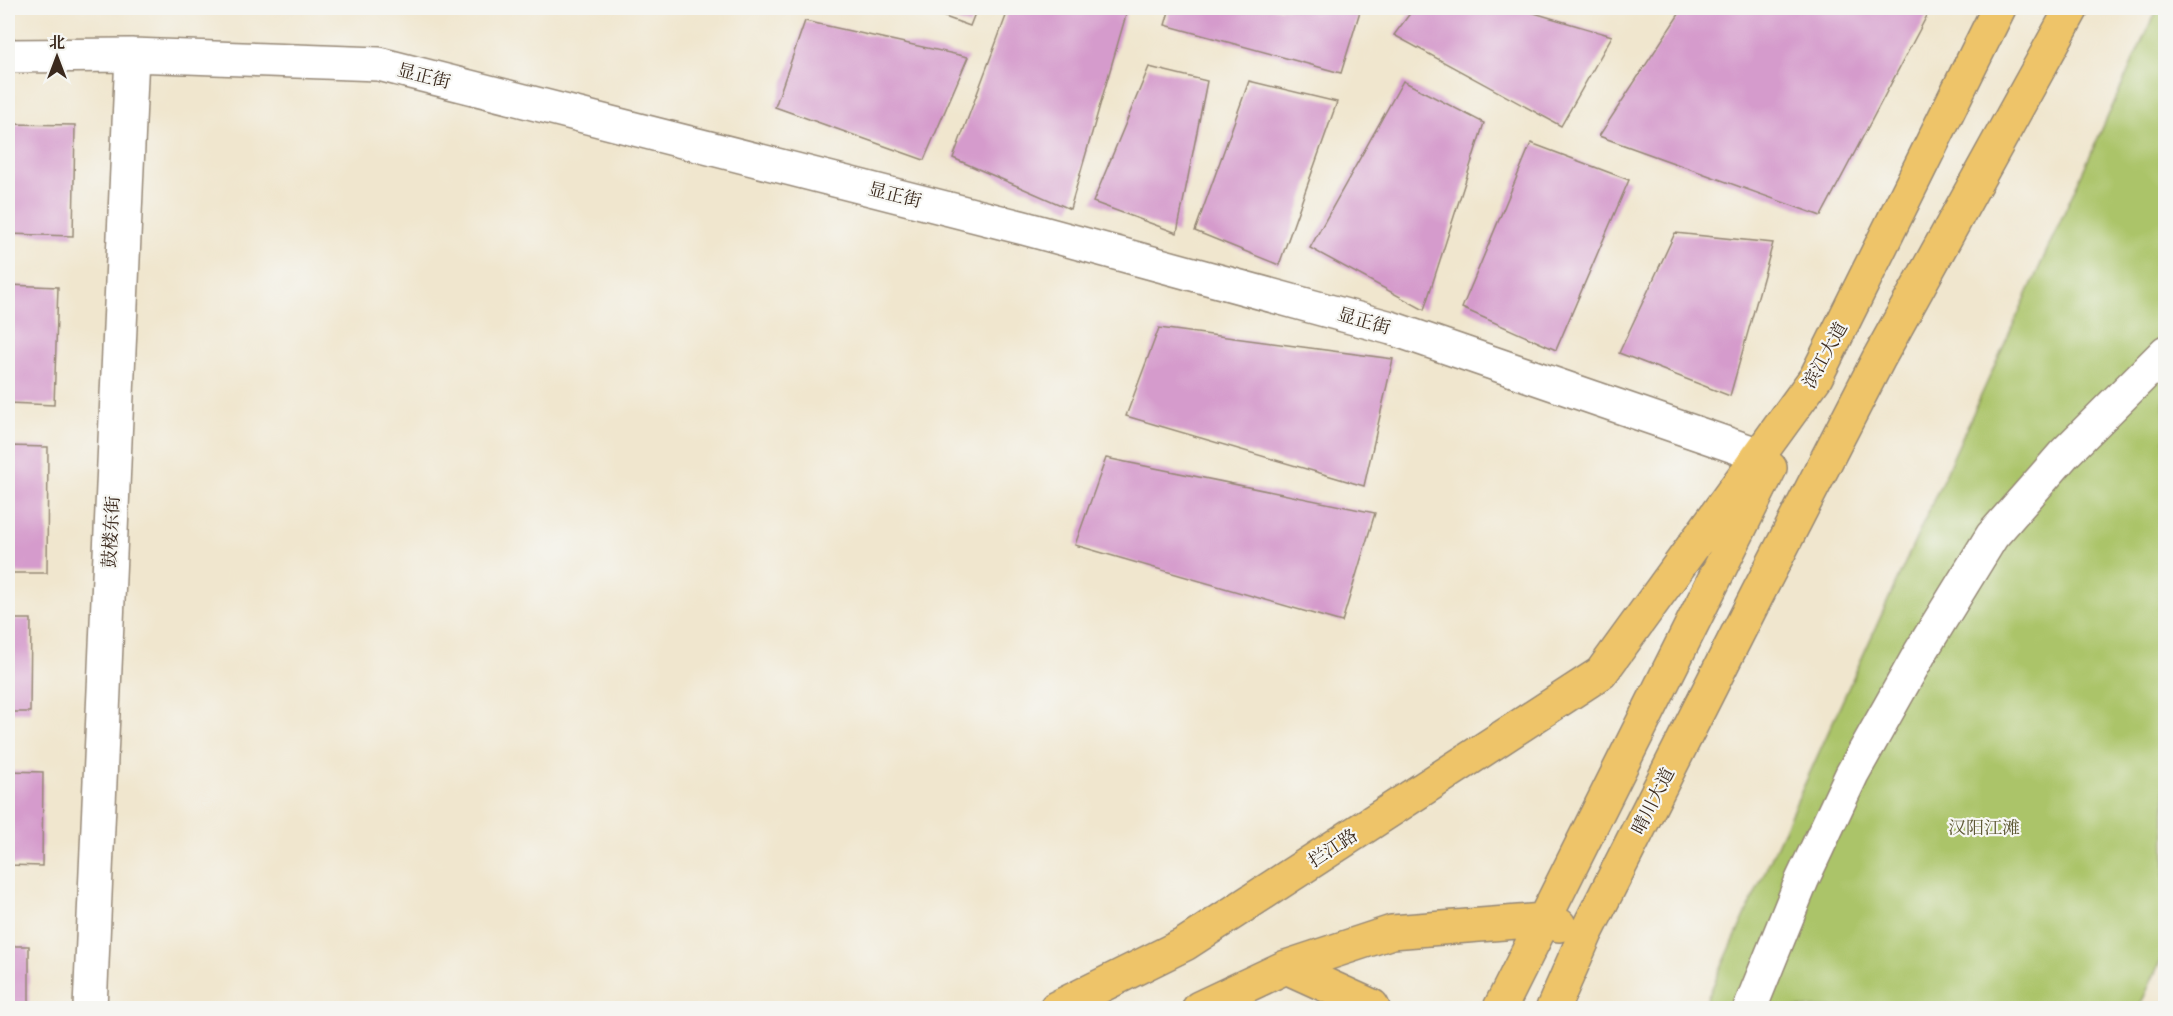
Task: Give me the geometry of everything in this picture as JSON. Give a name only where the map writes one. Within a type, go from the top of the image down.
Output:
[{"type":"main road","name":"滨江大道","points":[[1601,672],[1816,377],[1999,8]]},
{"type":"main road","name":"晴川大道","points":[[1553,1008],[1586,933],[1879,358],[2072,8]]},
{"type":"main road","points":[[1500,1008],[1816,377]]},
{"type":"main road","name":"拦江路","points":[[1056,1008],[1185,944],[1601,672]]},
{"type":"main road","points":[[1199,1008],[1286,967],[1392,932],[1543,920],[1586,933]]},
{"type":"main road","points":[[1286,967],[1373,1008]]},
{"type":"street","name":"显正街","points":[[8,56],[132,55],[380,64],[1024,228],[1391,328],[1760,455]]},
{"type":"street","name":"鼓楼东街","points":[[90,1008],[132,55]]},
{"type":"street","points":[[1750,1008],[1802,880],[1852,774],[1920,653],[1992,536],[2064,454],[2166,352]]},
{"type":"green space","name":"汉阳江滩","points":[[2157,8],[2165,8],[2165,951],[2139,1008],[1703,1008]]},
{"type":"building","points":[[920,8],[977,8],[970,26]]},
{"type":"building","points":[[1009,8],[1128,8],[1070,209],[953,158]]},
{"type":"building","points":[[1170,8],[1361,8],[1341,73],[1165,25]]},
{"type":"building","points":[[1414,8],[1517,8],[1612,36],[1561,126],[1394,35]]},
{"type":"building","points":[[1683,8],[1931,8],[1821,216],[1599,136]]},
{"type":"building","points":[[805,21],[968,57],[924,160],[775,107]]},
{"type":"building","points":[[1149,67],[1207,81],[1177,233],[1093,202]]},
{"type":"building","points":[[1249,81],[1337,102],[1279,265],[1195,231]]},
{"type":"building","points":[[1403,81],[1484,123],[1424,310],[1310,248]]},
{"type":"building","points":[[8,124],[75,125],[73,236],[8,234]]},
{"type":"building","points":[[1531,143],[1629,180],[1556,350],[1462,308]]},
{"type":"building","points":[[1675,233],[1773,243],[1730,396],[1619,353]]},
{"type":"building","points":[[8,285],[58,287],[54,405],[8,403]]},
{"type":"building","points":[[1159,328],[1393,359],[1364,486],[1126,416]]},
{"type":"building","points":[[8,446],[48,447],[47,573],[8,573]]},
{"type":"building","points":[[1106,458],[1375,513],[1342,622],[1075,545]]},
{"type":"building","points":[[8,619],[31,619],[30,712],[8,712]]},
{"type":"building","points":[[8,771],[43,772],[42,866],[8,865]]},
{"type":"building","points":[[8,946],[29,946],[29,1008],[8,1008]]}]
